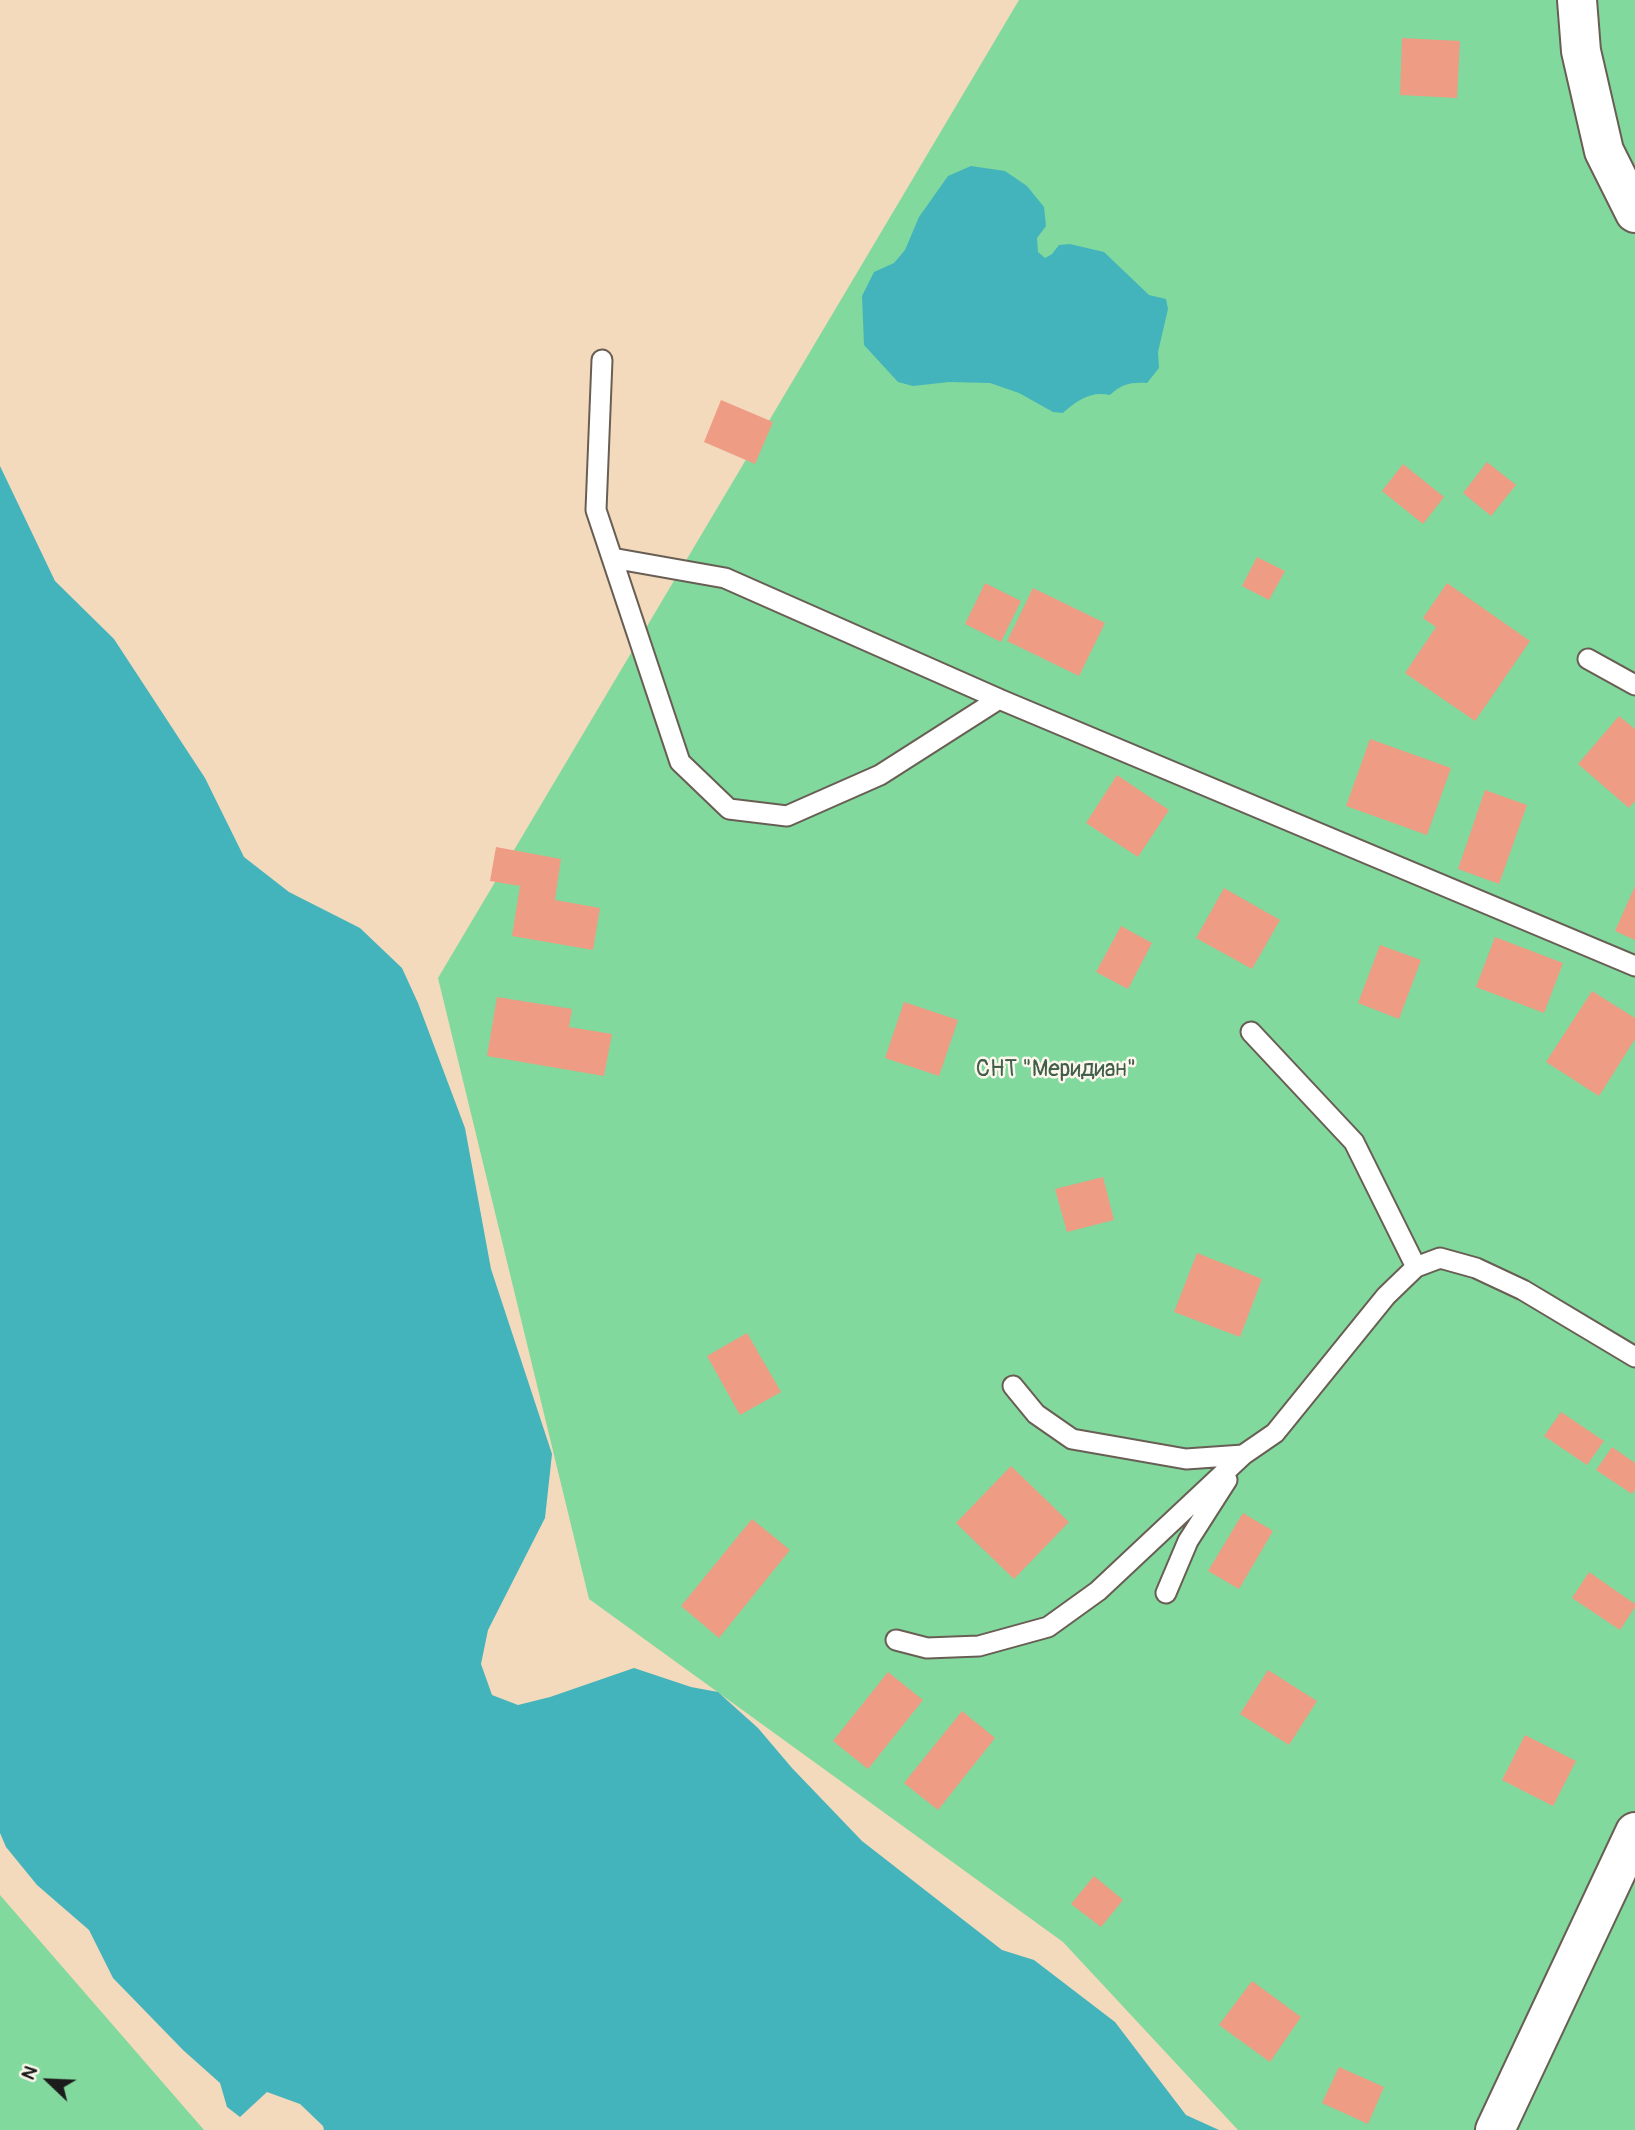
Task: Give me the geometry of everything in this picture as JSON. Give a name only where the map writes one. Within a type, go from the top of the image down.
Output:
[{"type":"street","points":[[1577,0],[1581,51],[1604,150],[1635,213]]},
{"type":"street","points":[[1495,2130],[1635,1832]]},
{"type":"lane","points":[[601,360],[596,510],[680,762],[729,809],[787,816],[880,775],[999,699]]},
{"type":"lane","points":[[612,558],[725,578],[999,699],[1635,966]]},
{"type":"lane","points":[[1588,659],[1635,685]]},
{"type":"lane","points":[[1251,1032],[1354,1142],[1416,1267]]},
{"type":"lane","points":[[897,1640],[928,1648],[979,1646],[1048,1627],[1098,1591],[1243,1455],[1275,1433],[1386,1296],[1416,1267],[1440,1258],[1476,1268],[1523,1290],[1635,1357]]},
{"type":"lane","points":[[1013,1386],[1036,1414],[1072,1440],[1186,1459],[1243,1455]]},
{"type":"lane","points":[[1166,1593],[1188,1541],[1243,1455]]},
{"type":"green space","name":"СНТ \"Меридиан\"","points":[[1019,0],[1635,0],[1635,2130],[1238,2130],[1063,1942],[589,1599],[438,978]]},
{"type":"green space","points":[[0,1895],[204,2130],[0,2130]]},
{"type":"water","points":[[971,166],[1005,171],[1027,186],[1044,207],[1046,226],[1037,238],[1038,252],[1045,258],[1059,245],[1070,244],[1104,252],[1149,295],[1166,299],[1168,309],[1158,352],[1159,368],[1147,383],[1127,384],[1110,395],[1090,396],[1063,413],[1053,412],[1019,393],[990,383],[949,382],[913,386],[898,382],[864,345],[862,296],[874,272],[894,263],[905,250],[919,217],[948,176]]},
{"type":"water","points":[[0,466],[55,581],[114,639],[205,778],[244,857],[289,892],[360,928],[402,968],[418,1003],[465,1128],[491,1269],[552,1454],[545,1518],[488,1630],[481,1664],[492,1695],[518,1705],[550,1697],[634,1668],[691,1687],[718,1692],[758,1728],[862,1841],[1002,1950],[1034,1960],[1115,2022],[1186,2115],[1219,2130],[324,2130],[300,2104],[267,2092],[240,2117],[227,2107],[220,2083],[183,2050],[113,1978],[89,1930],[37,1885],[6,1847],[0,1833]]},
{"type":"building","points":[[1402,38],[1460,41],[1457,98],[1400,95]]},
{"type":"building","points":[[721,400],[773,422],[755,464],[704,442]]},
{"type":"building","points":[[1487,462],[1516,485],[1491,516],[1463,493]]},
{"type":"building","points":[[1403,464],[1444,497],[1423,524],[1382,491]]},
{"type":"building","points":[[1257,557],[1285,571],[1269,600],[1242,586]]},
{"type":"building","points":[[985,583],[1021,601],[1001,642],[965,624]]},
{"type":"building","points":[[1447,583],[1530,641],[1475,721],[1405,673],[1436,627],[1423,618]]},
{"type":"building","points":[[1033,588],[1105,623],[1079,676],[1007,641]]},
{"type":"building","points":[[1619,716],[1635,729],[1635,801],[1629,808],[1578,764]]},
{"type":"building","points":[[1370,739],[1451,768],[1427,835],[1346,806]]},
{"type":"building","points":[[1117,775],[1169,810],[1138,857],[1086,823]]},
{"type":"building","points":[[1485,790],[1527,805],[1499,884],[1458,869]]},
{"type":"building","points":[[496,847],[561,859],[555,900],[600,908],[593,950],[512,936],[520,886],[490,881]]},
{"type":"building","points":[[1635,886],[1635,940],[1615,931]]},
{"type":"building","points":[[1224,888],[1280,920],[1252,969],[1196,938]]},
{"type":"building","points":[[1121,926],[1152,943],[1128,989],[1096,972]]},
{"type":"building","points":[[1495,937],[1563,963],[1544,1013],[1476,987]]},
{"type":"building","points":[[1380,945],[1421,960],[1399,1019],[1358,1003]]},
{"type":"building","points":[[1592,991],[1635,1018],[1635,1039],[1599,1096],[1546,1062]]},
{"type":"building","points":[[497,997],[572,1009],[569,1027],[612,1034],[604,1076],[487,1056]]},
{"type":"building","points":[[904,1002],[958,1020],[939,1076],[885,1058]]},
{"type":"building","points":[[1103,1177],[1114,1220],[1067,1232],[1055,1189]]},
{"type":"building","points":[[1197,1253],[1262,1279],[1240,1337],[1174,1312]]},
{"type":"building","points":[[747,1333],[781,1392],[740,1415],[707,1356]]},
{"type":"building","points":[[1561,1412],[1604,1441],[1587,1465],[1544,1436]]},
{"type":"building","points":[[1612,1447],[1635,1463],[1635,1489],[1632,1494],[1596,1470]]},
{"type":"building","points":[[1011,1466],[1069,1522],[1014,1579],[956,1523]]},
{"type":"building","points":[[1243,1513],[1273,1531],[1239,1589],[1208,1571]]},
{"type":"building","points":[[752,1519],[790,1550],[719,1638],[681,1606]]},
{"type":"building","points":[[1589,1572],[1635,1604],[1620,1630],[1572,1598]]},
{"type":"building","points":[[1268,1670],[1317,1701],[1289,1745],[1240,1714]]},
{"type":"building","points":[[888,1672],[923,1700],[868,1769],[833,1741]]},
{"type":"building","points":[[962,1711],[995,1738],[938,1810],[904,1783]]},
{"type":"building","points":[[1525,1735],[1576,1761],[1553,1806],[1502,1780]]},
{"type":"building","points":[[1094,1876],[1123,1900],[1101,1927],[1071,1904]]},
{"type":"building","points":[[1252,1981],[1301,2017],[1270,2062],[1219,2025]]},
{"type":"building","points":[[1339,2067],[1384,2087],[1368,2124],[1322,2103]]}]
